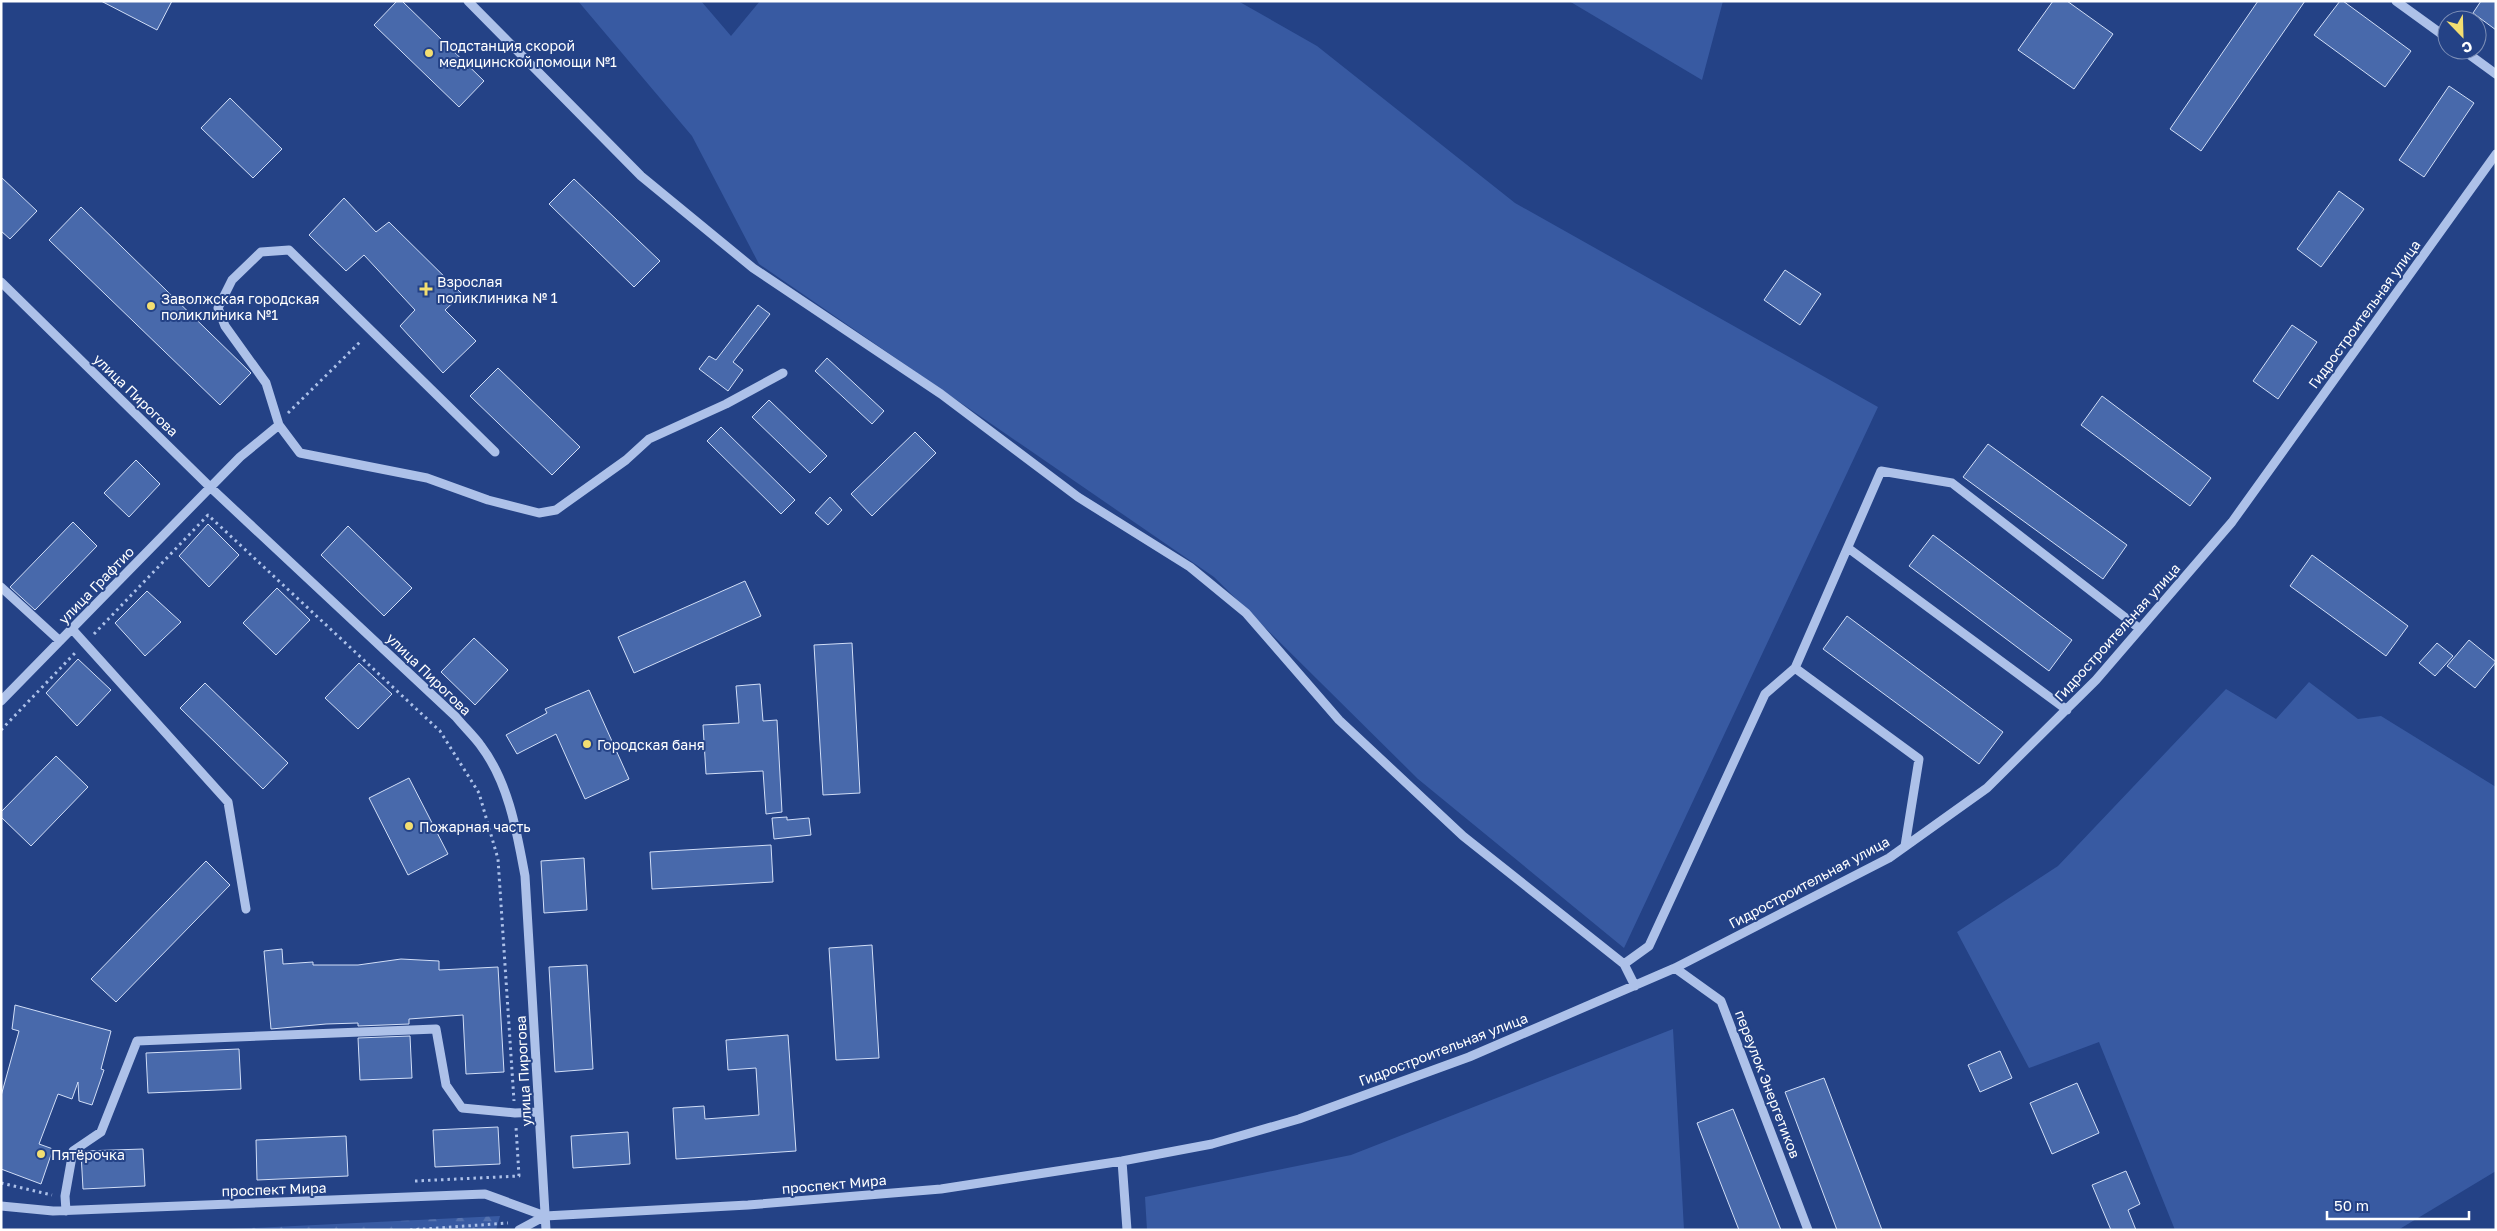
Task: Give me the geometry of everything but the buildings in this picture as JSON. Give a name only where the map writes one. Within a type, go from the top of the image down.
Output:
[{"type":"street","points":[[468,1],[641,176],[753,268],[941,394],[1078,497],[1190,567],[1246,613],[1339,720],[1464,836],[1624,964],[1635,986]]},
{"type":"street","points":[[2396,1],[2437,31]]},
{"type":"street","points":[[2477,60],[2496,74]]},
{"type":"street","name":"Гидростроительная улица","points":[[1122,1162],[1212,1144],[1299,1119],[1469,1057],[1635,986],[1676,968],[1888,858],[1987,788],[2096,680],[2232,522],[2496,154]]},
{"type":"street","points":[[494,452],[288,250],[261,252],[232,280],[218,308],[225,326],[266,383],[278,425],[300,453],[427,478],[488,500],[539,513],[556,510],[626,460],[649,439],[726,404],[783,372]]},
{"type":"street","name":"улица Пирогова","points":[[1,282],[210,486],[456,717],[482,747],[499,777],[515,824],[525,876],[546,1230]]},
{"type":"street","name":"улица Графтио","points":[[1,701],[210,486],[240,457],[278,425]]},
{"type":"street","points":[[1624,964],[1649,946],[1765,694],[1795,668],[1881,472],[1952,483],[2140,629]]},
{"type":"street","points":[[1848,548],[2067,710]]},
{"type":"street","points":[[1,587],[60,641]]},
{"type":"street","points":[[72,629],[86,642],[228,802],[246,909]]},
{"type":"street","points":[[1795,668],[1919,759],[1905,846]]},
{"type":"street","name":"переулок Энергетиков","points":[[1676,968],[1722,1001],[1808,1230]]},
{"type":"street","points":[[66,1211],[65,1196],[73,1151],[101,1132],[137,1041],[436,1029],[446,1086],[462,1108],[539,1112]]},
{"type":"street","points":[[1122,1162],[1127,1230]]},
{"type":"street","name":"проспект Мира","points":[[516,1226],[545,1216],[748,1205],[941,1189],[1122,1162]]},
{"type":"street","name":"проспект Мира","points":[[1,1206],[66,1211],[485,1194],[545,1216]]},
{"type":"path","points":[[299,401],[371,331]]},
{"type":"path","points":[[1,730],[208,515],[440,731],[479,793],[498,859],[519,1176],[410,1181]]},
{"type":"path","points":[[1,1183],[56,1196],[65,1196]]},
{"type":"path","points":[[410,1230],[516,1226]]},
{"type":"green space","points":[[578,1],[701,1],[731,36],[760,1],[1238,1],[1317,46],[1515,203],[1878,407],[1624,948],[1418,779],[1214,577],[759,264],[692,136]]},
{"type":"green space","points":[[1569,1],[1723,1],[1702,80]]},
{"type":"green space","points":[[2309,682],[2358,719],[2381,716],[2496,787],[2496,1171],[2398,1230],[2175,1230],[2099,1042],[2029,1068],[1957,932],[2058,866],[2226,689],[2276,719]]},
{"type":"green space","points":[[1673,1029],[1684,1230],[1147,1230],[1145,1197],[1351,1155]]},
{"type":"green space","points":[[500,1216],[496,1230],[210,1230]]},
{"type":"place","name":"Подстанция скорой медицинской помощи №1","points":[[429,53]]},
{"type":"place","name":"Взрослая поликлиника № 1","points":[[426,289]]},
{"type":"place","name":"Заволжская городская поликлиника №1","points":[[151,306]]},
{"type":"place","name":"Городская баня","points":[[587,744]]},
{"type":"place","name":"Пожарная часть","points":[[409,826]]},
{"type":"place","name":"Пятёрочка","points":[[41,1154]]}]
